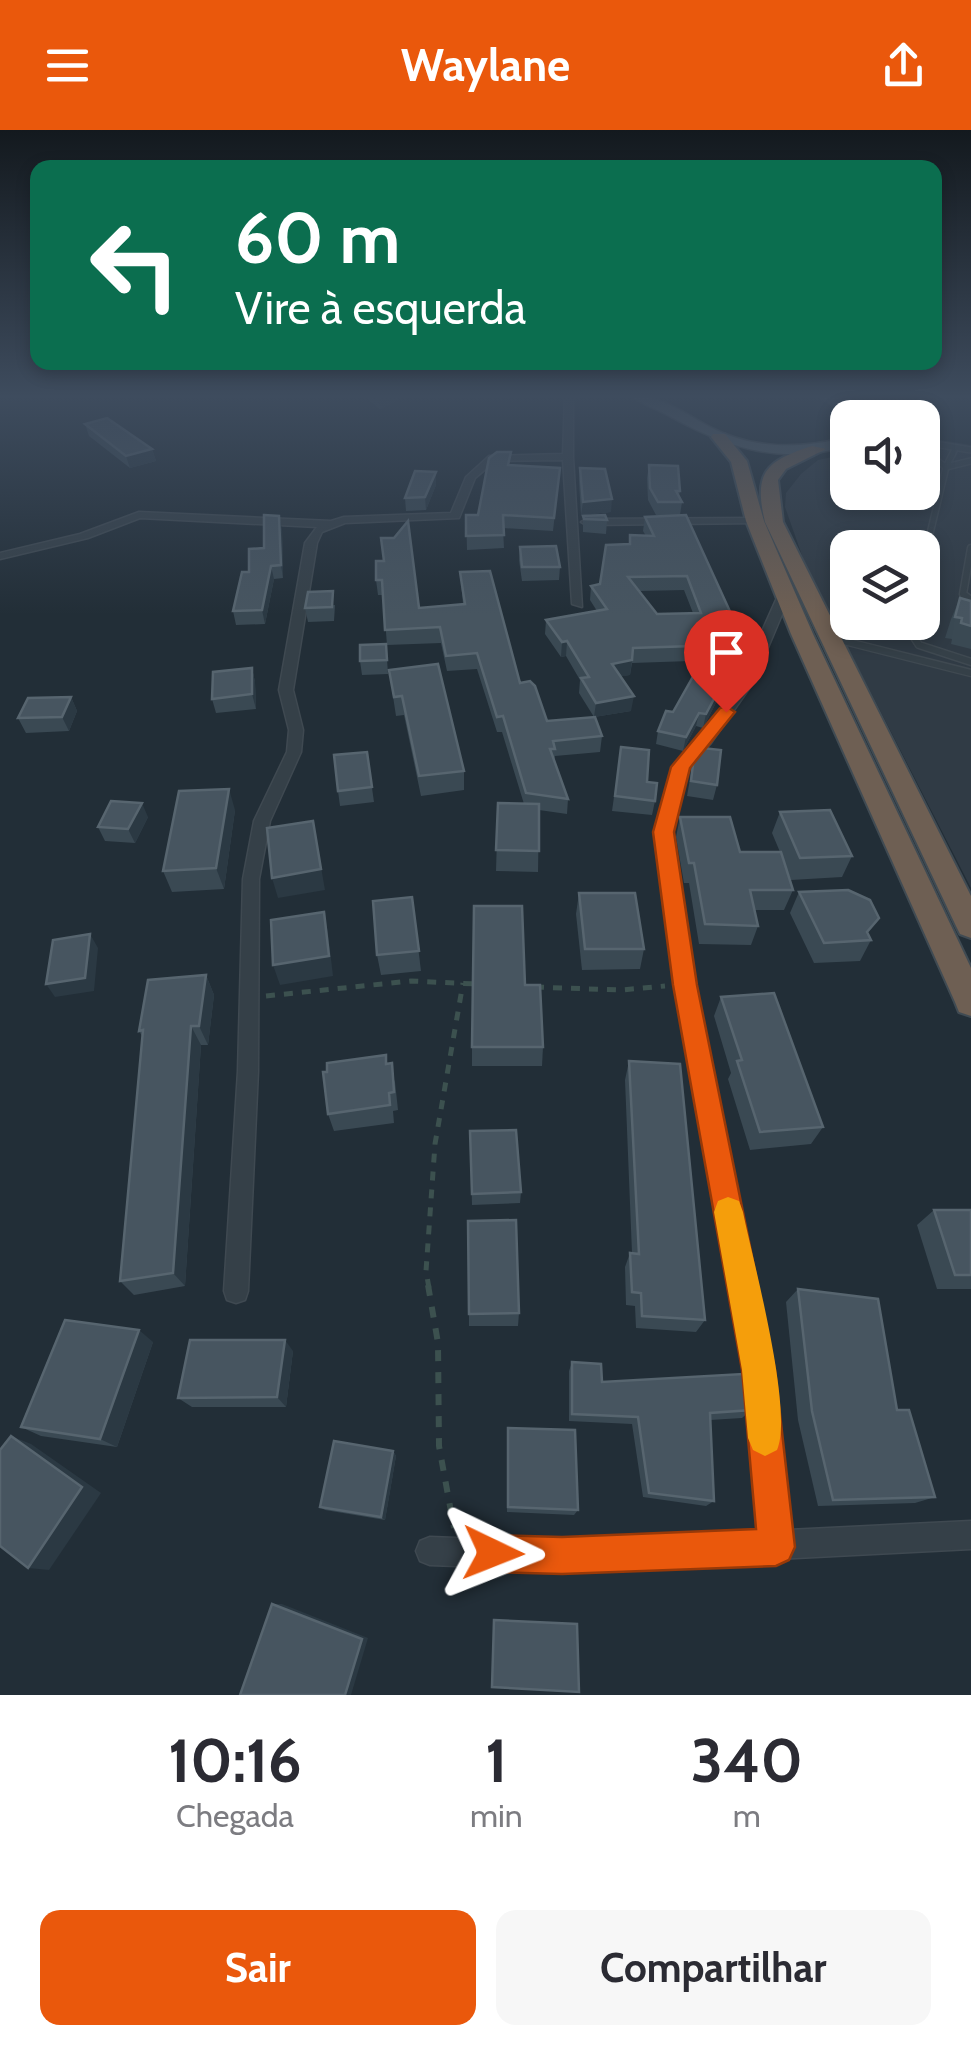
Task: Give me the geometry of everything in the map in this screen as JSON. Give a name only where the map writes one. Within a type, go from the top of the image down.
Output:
[{"type":"highway","points":[[742,469],[755,521],[785,593],[971,1002]]},
{"type":"highway","points":[[773,469],[768,487],[774,522],[830,637]]},
{"type":"highway","points":[[831,640],[971,926]]},
{"type":"street","points":[[0,556],[84,536],[139,515],[329,524],[455,516],[471,478],[480,469]]},
{"type":"street","points":[[569,469],[578,604]]},
{"type":"street","points":[[575,522],[755,521]]},
{"type":"street","points":[[236,1291],[249,998],[250,879],[262,821],[294,752],[296,730],[286,690],[291,649],[311,543],[318,530],[329,524]]},
{"type":"street","points":[[776,1547],[758,1370],[685,985],[663,832],[680,767],[706,740],[746,683],[785,593]]},
{"type":"street","points":[[444,1551],[562,1556],[971,1535]]},
{"type":"lane","points":[[931,530],[946,469]]},
{"type":"lane","points":[[971,548],[963,594],[971,600]]},
{"type":"lane","points":[[841,640],[971,674]]},
{"type":"lane","points":[[916,640],[919,645],[971,662]]},
{"type":"lane","points":[[909,658],[919,645]]},
{"type":"path","points":[[249,998],[392,982],[478,984]]},
{"type":"path","points":[[444,1551],[438,1342],[426,1271],[435,1144],[464,983]]},
{"type":"path","points":[[525,986],[622,990],[685,985]]},
{"type":"shaded area","points":[[807,469],[830,469],[830,510],[940,510],[940,469],[971,469],[971,888],[844,640],[940,640],[940,530],[830,530],[830,613],[805,564],[785,507],[786,493]]},
{"type":"building","points":[[487,469],[560,469],[554,518],[503,515],[504,535],[466,536],[466,515],[478,515]]},
{"type":"building","points":[[580,469],[605,469],[612,499],[583,502]]},
{"type":"building","points":[[649,469],[678,469],[680,491],[676,491],[682,502],[658,502],[650,488]]},
{"type":"building","points":[[415,471],[436,472],[425,497],[405,498]]},
{"type":"building","points":[[264,515],[279,516],[281,565],[271,566],[262,610],[233,611],[242,572],[249,572],[249,549],[264,548]]},
{"type":"building","points":[[605,515],[607,520],[583,516]]},
{"type":"building","points":[[686,515],[733,618],[712,619],[723,645],[633,648],[632,660],[612,664],[634,696],[596,703],[581,678],[589,677],[567,641],[562,642],[546,620],[607,609],[591,586],[600,584],[606,545],[630,544],[630,535],[654,536],[645,517]],"holes":[[[687,576],[701,613],[657,614],[628,577]]]},
{"type":"building","points":[[408,521],[419,608],[465,604],[460,572],[490,571],[520,683],[530,681],[535,686],[547,721],[595,717],[602,736],[553,741],[555,749],[550,749],[568,799],[526,793],[503,716],[497,717],[477,653],[446,656],[440,627],[385,630],[382,580],[376,580],[376,561],[384,561],[381,538],[394,538]]},
{"type":"building","points":[[556,546],[560,567],[522,567],[520,547]]},
{"type":"building","points":[[333,591],[332,607],[305,608],[308,592]]},
{"type":"building","points":[[960,598],[971,601],[971,626],[955,617]]},
{"type":"building","points":[[386,644],[387,660],[360,661],[360,645]]},
{"type":"building","points":[[438,664],[464,771],[419,776],[402,696],[394,697],[389,670]]},
{"type":"building","points":[[699,666],[727,674],[706,714],[699,713],[686,737],[658,731],[666,711],[673,712]]},
{"type":"building","points":[[252,668],[252,694],[212,699],[213,672]]},
{"type":"building","points":[[71,697],[62,717],[18,718],[28,698]]},
{"type":"building","points":[[621,747],[649,750],[647,782],[657,783],[655,801],[615,796]]},
{"type":"building","points":[[702,748],[721,750],[717,785],[691,781],[694,756]]},
{"type":"building","points":[[367,752],[372,787],[338,791],[334,755]]},
{"type":"building","points":[[229,789],[216,868],[163,871],[179,791]]},
{"type":"building","points":[[111,801],[142,803],[128,829],[98,827]]},
{"type":"building","points":[[498,803],[539,804],[539,851],[496,850]]},
{"type":"building","points":[[830,810],[852,856],[800,858],[780,812]]},
{"type":"building","points":[[680,817],[730,817],[740,852],[781,852],[793,890],[750,890],[758,926],[705,924],[694,863],[689,863]]},
{"type":"building","points":[[313,821],[321,869],[272,878],[267,828]]},
{"type":"building","points":[[848,890],[870,900],[879,918],[867,932],[871,940],[824,943],[799,892]]},
{"type":"building","points":[[579,893],[635,893],[644,949],[585,949]]},
{"type":"building","points":[[412,897],[419,951],[377,955],[373,901]]},
{"type":"building","points":[[474,906],[522,906],[525,985],[540,985],[543,1047],[472,1047]]},
{"type":"building","points":[[324,912],[329,956],[273,965],[271,920]]},
{"type":"building","points":[[90,934],[85,978],[46,984],[53,940]]},
{"type":"building","points":[[206,975],[199,1026],[191,1026],[173,1273],[120,1281],[143,1030],[139,1031],[148,980]]},
{"type":"building","points":[[774,993],[823,1127],[760,1132],[721,997]]},
{"type":"building","points":[[386,1055],[386,1064],[392,1063],[394,1092],[389,1093],[390,1105],[328,1114],[323,1072],[327,1072],[327,1063]]},
{"type":"building","points":[[629,1061],[680,1064],[705,1320],[642,1316],[641,1293],[632,1292],[630,1253],[639,1254]]},
{"type":"building","points":[[516,1130],[521,1192],[472,1194],[470,1131]]},
{"type":"building","points":[[934,1210],[971,1210],[971,1275],[955,1275]]},
{"type":"building","points":[[516,1220],[519,1313],[469,1314],[468,1221]]},
{"type":"building","points":[[798,1289],[878,1299],[897,1410],[909,1410],[935,1497],[833,1500],[812,1411]]},
{"type":"building","points":[[65,1320],[139,1330],[100,1439],[21,1427]]},
{"type":"building","points":[[190,1340],[285,1340],[277,1397],[178,1398]]},
{"type":"building","points":[[572,1362],[601,1364],[602,1382],[743,1374],[751,1410],[710,1413],[714,1501],[649,1493],[638,1417],[572,1414]]},
{"type":"building","points":[[508,1428],[575,1430],[578,1510],[508,1507]]},
{"type":"building","points":[[11,1436],[82,1487],[28,1568],[0,1546],[0,1450]]},
{"type":"building","points":[[334,1441],[393,1451],[381,1517],[320,1507]]},
{"type":"building","points":[[272,1604],[362,1639],[345,1695],[240,1695]]},
{"type":"building","points":[[494,1620],[577,1624],[579,1692],[492,1687]]},
{"type":"slow traffic","points":[[728,1212],[758,1370],[765,1438]]},
{"type":"route","points":[[493,1553],[562,1556],[776,1547],[758,1370],[685,985],[663,832],[680,767],[726,712]]}]
